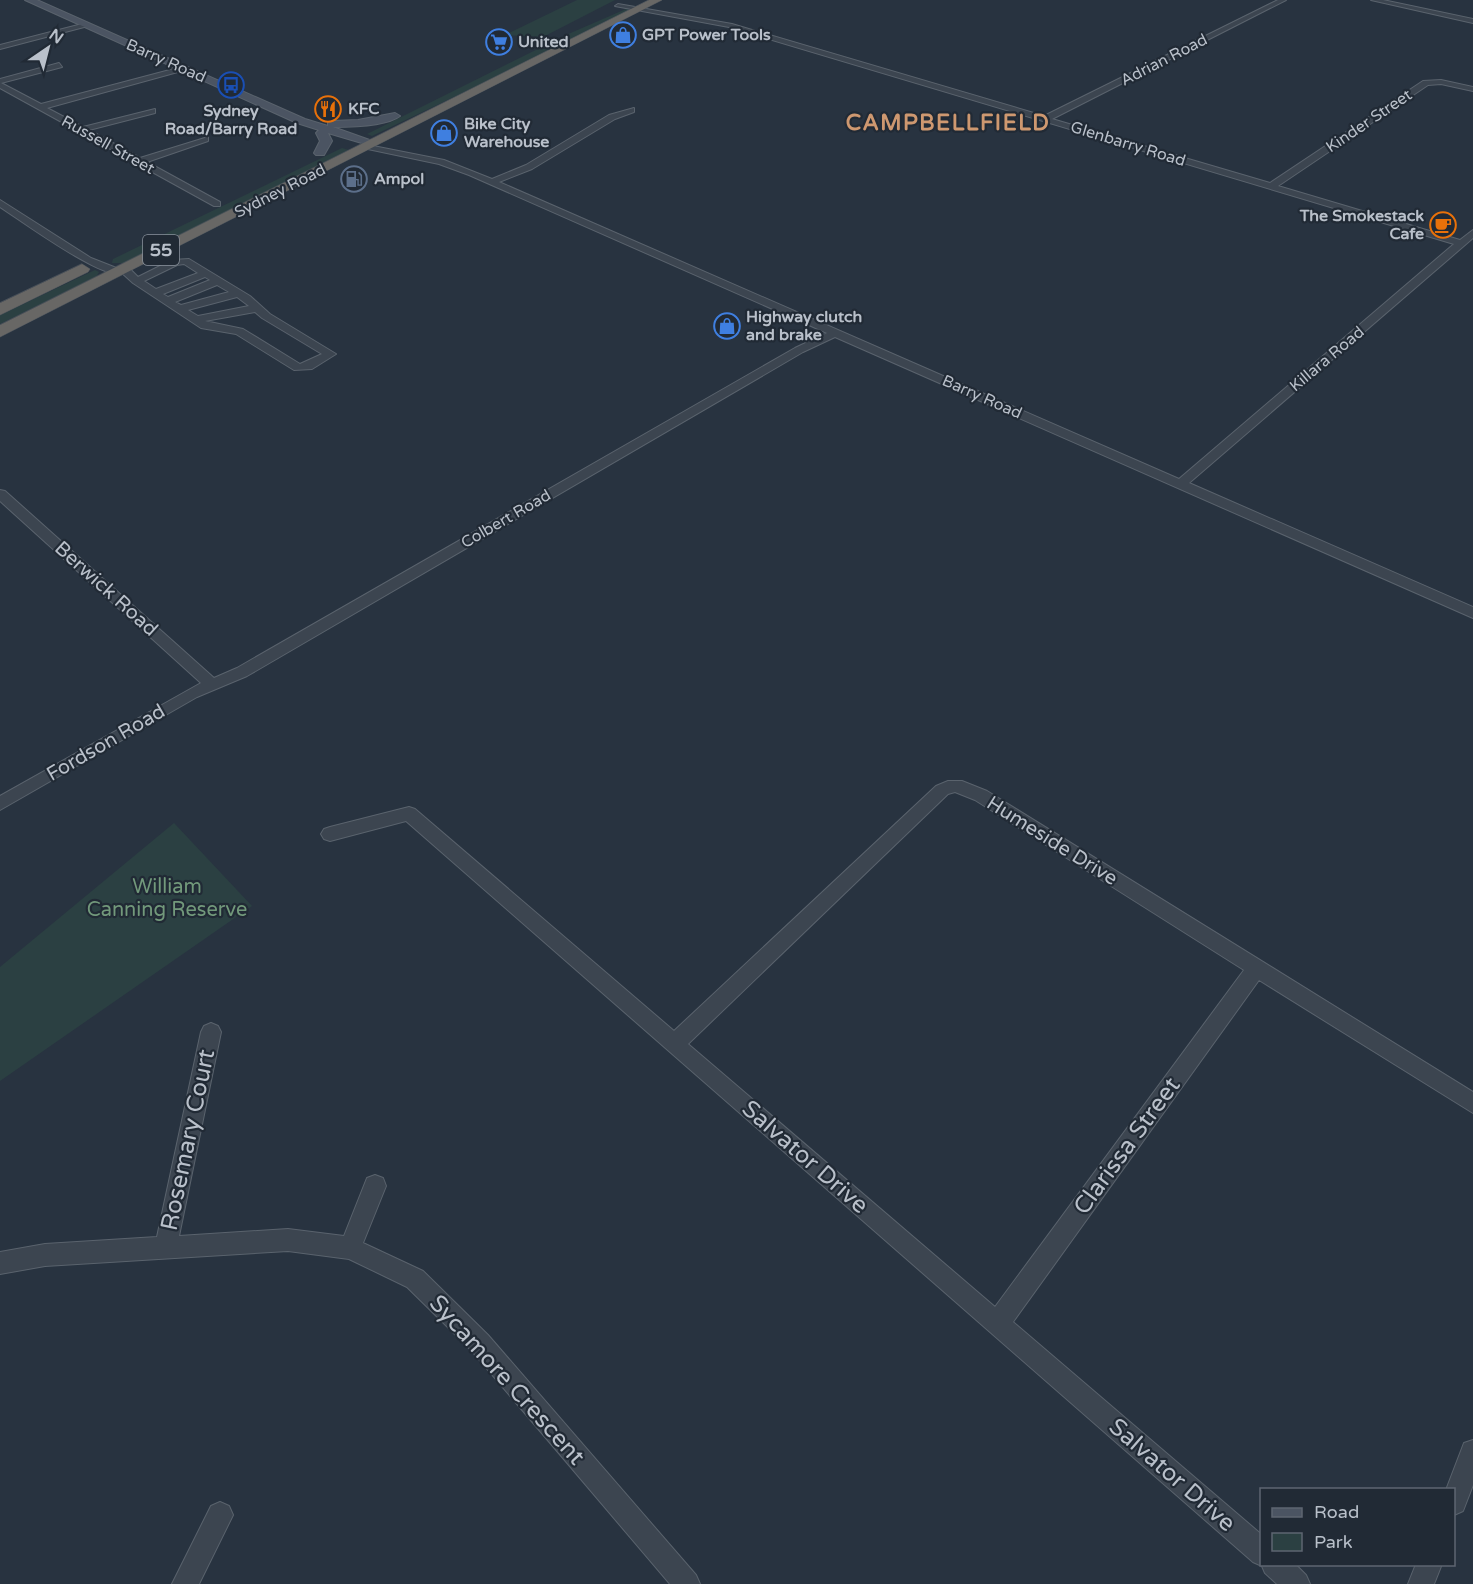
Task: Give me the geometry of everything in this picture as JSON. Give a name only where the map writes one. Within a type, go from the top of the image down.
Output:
[{"type":"highway","name":"Sydney Road","points":[[588,21],[618,6],[657,0]]},
{"type":"highway","name":"Sydney Road","points":[[0,332],[121,270],[404,116],[635,5]]},
{"type":"highway","name":"Sydney Road","points":[[299,163],[320,153],[359,142],[404,116]]},
{"type":"highway","points":[[390,147],[404,116]]},
{"type":"highway","name":"Sydney Road","points":[[196,214],[222,201]]},
{"type":"highway","name":"55","points":[[0,310],[115,253]]},
{"type":"main road","name":"Barry Road","points":[[30,0],[286,114],[322,133],[359,142]]},
{"type":"main road","points":[[286,114],[339,125],[404,116]]},
{"type":"main road","name":"Barry Road","points":[[301,121],[359,142]]},
{"type":"main road","points":[[320,153],[326,141],[322,133]]},
{"type":"street","name":"Adrian Road","points":[[1045,119],[1283,0]]},
{"type":"street","points":[[1374,0],[1473,21]]},
{"type":"street","name":"Glenbarry Road","points":[[635,5],[727,24],[1461,243]]},
{"type":"street","points":[[0,47],[86,25]]},
{"type":"street","points":[[0,83],[59,65]]},
{"type":"street","points":[[41,107],[182,68]]},
{"type":"street","name":"Kinder Street","points":[[1272,186],[1426,83],[1441,82],[1473,89]]},
{"type":"street","name":"Russell Street","points":[[0,83],[138,162],[222,201]]},
{"type":"street","points":[[491,182],[529,166],[612,117],[631,110]]},
{"type":"street","points":[[81,130],[152,111]]},
{"type":"street","points":[[138,162],[206,139]]},
{"type":"street","name":"Barry Road","points":[[359,142],[441,162],[472,173]]},
{"type":"street","name":"Barry Road","points":[[359,142],[444,159],[491,182],[1473,613]]},
{"type":"street","points":[[0,203],[94,263],[121,270],[208,327],[230,328],[261,321],[328,352],[329,356],[308,367],[298,368],[244,334],[230,328]]},
{"type":"street","name":"Killara Road","points":[[1180,484],[1473,233]]},
{"type":"street","points":[[141,284],[178,261],[191,264],[250,300],[257,308],[261,321]]},
{"type":"street","points":[[156,293],[206,273]]},
{"type":"street","points":[[168,301],[218,281]]},
{"type":"street","points":[[178,309],[238,293]]},
{"type":"street","points":[[196,320],[257,308]]},
{"type":"street","name":"Colbert Road","points":[[212,685],[242,672],[831,331]]},
{"type":"street","name":"Berwick Road","points":[[0,494],[212,685]]},
{"type":"street","name":"Fordson Road","points":[[0,804],[182,699],[212,685]]},
{"type":"street","name":"Humeside Drive","points":[[674,1044],[947,786],[961,787],[992,803],[1468,1102]]},
{"type":"street","name":"Salvator Drive","points":[[330,834],[409,814],[1260,1551]]},
{"type":"street","name":"Clarissa Street","points":[[997,1324],[1256,969]]},
{"type":"street","name":"Rosemary Court","points":[[165,1247],[211,1032]]},
{"type":"street","points":[[350,1248],[375,1186]]},
{"type":"street","name":"Sycamore Crescent","points":[[0,1263],[45,1255],[288,1240],[350,1248],[415,1279],[480,1343],[687,1584]]},
{"type":"street","points":[[1455,1499],[1473,1452]]},
{"type":"street","points":[[185,1584],[220,1515]]},
{"type":"street","points":[[1276,1566],[1297,1584]]},
{"type":"street","points":[[1421,1584],[1428,1566]]},
{"type":"green space","points":[[577,0],[615,0],[543,37],[505,35]]},
{"type":"green space","points":[[626,9],[630,10],[479,85],[372,136],[367,134],[566,35]]},
{"type":"green space","points":[[342,148],[349,150],[126,263],[112,263],[113,259]]},
{"type":"green space","points":[[95,270],[99,272],[96,277],[0,324],[0,315]]},
{"type":"green space","name":"William Canning Reserve","points":[[174,823],[252,906],[0,1081],[0,967]]},
{"type":"place","name":"GPT Power Tools","points":[[623,35]]},
{"type":"place","name":"United","points":[[499,42]]},
{"type":"place","name":"Sydney Road/Barry Road","points":[[231,85]]},
{"type":"place","name":"KFC","points":[[328,109]]},
{"type":"place","name":"Bike City Warehouse","points":[[444,133]]},
{"type":"place","name":"Ampol","points":[[354,179]]},
{"type":"place","name":"The Smokestack Cafe","points":[[1443,225]]},
{"type":"place","name":"Highway clutch and brake","points":[[727,326]]},
{"type":"district","name":"CAMPBELLFIELD","points":[[948,123]]}]
